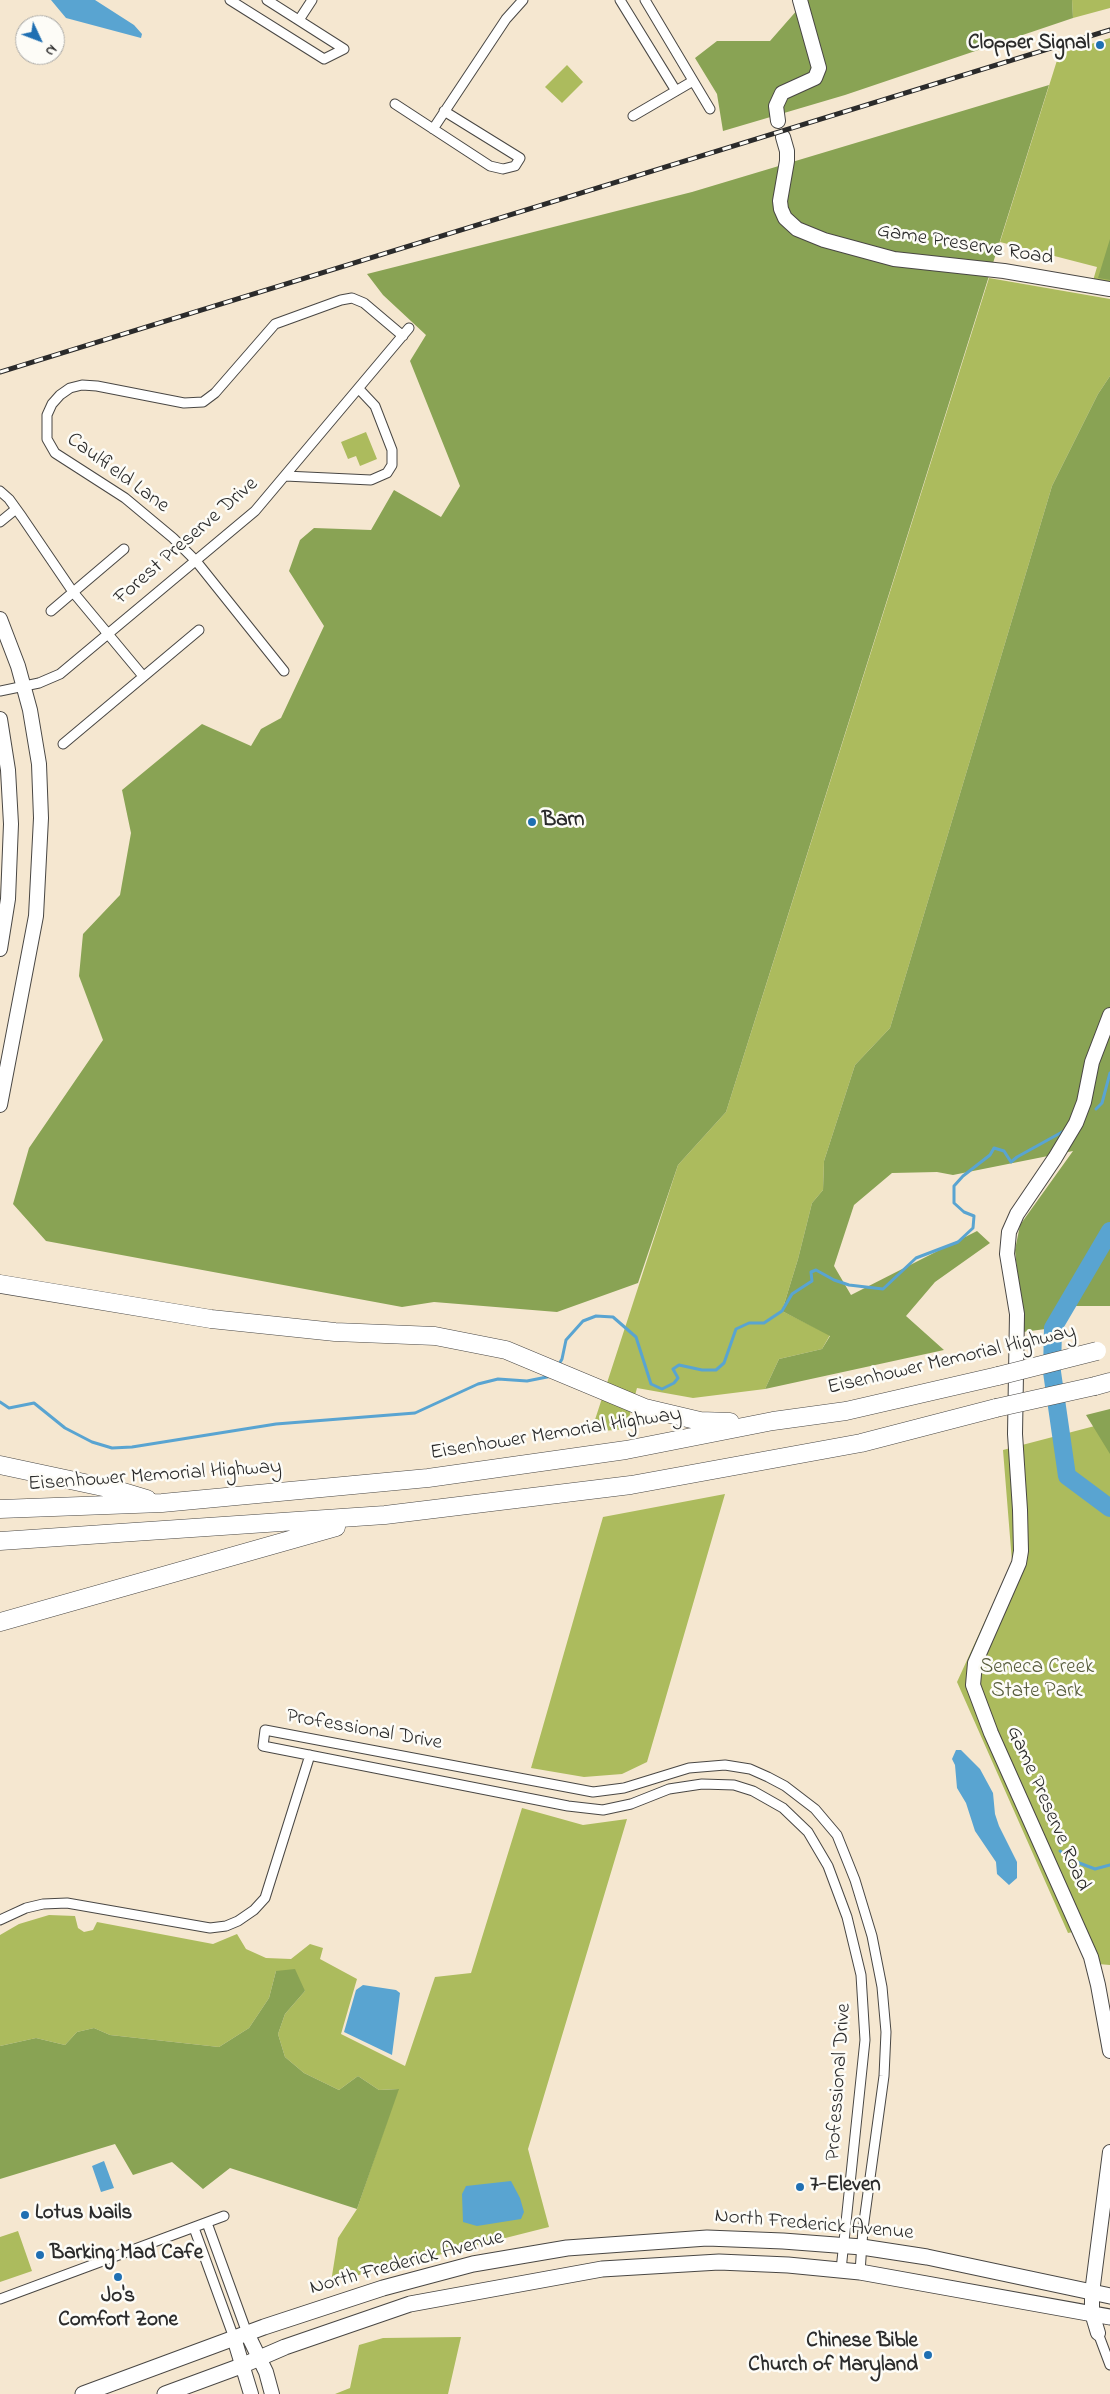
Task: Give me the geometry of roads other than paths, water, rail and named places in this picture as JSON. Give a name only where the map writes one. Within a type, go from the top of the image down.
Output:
[{"type":"highway","points":[[0,1284],[211,1319],[335,1332],[435,1336],[506,1350],[645,1408],[700,1421],[773,1421]]},
{"type":"highway","name":"Eisenhower Memorial Highway","points":[[0,1509],[162,1503],[428,1478],[626,1450],[773,1421],[846,1411],[1104,1349]]},
{"type":"highway","points":[[0,1541],[385,1515],[631,1485],[861,1443],[996,1408],[1102,1384]]},
{"type":"highway","points":[[0,1465],[117,1490],[162,1503]]},
{"type":"highway","points":[[0,1622],[316,1531],[385,1515]]},
{"type":"main road","name":"North Frederick Avenue","points":[[84,2394],[241,2335],[383,2288],[472,2264],[566,2248],[707,2238],[862,2247],[927,2257],[1110,2296]]},
{"type":"main road","name":"North Frederick Avenue","points":[[165,2394],[241,2366],[285,2347],[410,2304],[602,2269],[719,2262],[788,2265],[841,2270],[1110,2317]]},
{"type":"street","points":[[230,0],[324,59],[344,49],[267,0]]},
{"type":"street","points":[[299,20],[312,0]]},
{"type":"street","points":[[433,129],[506,19],[523,0]]},
{"type":"street","points":[[620,0],[676,91]]},
{"type":"street","points":[[645,0],[710,109]]},
{"type":"street","points":[[778,120],[776,106],[782,93],[814,78],[819,68],[800,0]]},
{"type":"street","points":[[633,116],[693,81]]},
{"type":"street","points":[[395,104],[490,166],[503,169],[515,166],[520,158],[444,111]]},
{"type":"street","name":"Game Preserve Road","points":[[783,137],[787,151],[787,161],[780,200],[781,209],[785,218],[797,229],[824,240],[894,259],[1004,271],[1110,289]]},
{"type":"street","name":"Caulfield Lane","points":[[284,671],[196,561],[162,527],[138,507],[55,453],[47,440],[45,431],[47,415],[55,399],[70,388],[88,385],[184,403],[204,402],[215,393],[276,324],[290,317],[346,299],[352,298],[364,303],[403,336]]},
{"type":"street","name":"Forest Preserve Drive","points":[[0,691],[44,682],[60,674],[255,511],[409,328]]},
{"type":"street","points":[[285,476],[370,480],[383,476],[390,469],[393,456],[375,406],[359,389]]},
{"type":"street","points":[[0,491],[16,509],[73,592],[143,676]]},
{"type":"street","points":[[0,522],[16,509]]},
{"type":"street","points":[[50,610],[124,549]]},
{"type":"street","points":[[0,619],[25,687],[39,764],[40,868],[36,916],[0,1105]]},
{"type":"street","points":[[63,744],[199,630]]},
{"type":"street","points":[[0,719],[8,770],[11,824],[8,899],[0,950]]},
{"type":"street","name":"Game Preserve Road","points":[[1110,1016],[1092,1062],[1084,1102],[1076,1123],[1056,1158],[1017,1214],[1009,1232],[1007,1254],[1017,1314],[1015,1434],[1021,1551],[1019,1563],[975,1663],[973,1685],[991,1733],[1091,1958],[1110,2051]]},
{"type":"street","name":"Professional Drive","points":[[841,2270],[865,2040],[861,1975],[847,1917],[828,1866],[808,1832],[783,1808],[753,1791],[734,1785],[702,1784],[669,1789],[631,1804],[603,1810],[577,1807],[263,1746],[265,1730],[594,1792],[624,1788],[689,1768],[725,1766],[750,1769],[768,1777],[815,1809],[837,1835],[856,1880],[872,1936],[882,1987],[886,2032],[884,2076],[860,2272]]},
{"type":"street","points":[[0,1920],[26,1908],[43,1904],[67,1903],[210,1928],[226,1926],[238,1921],[254,1910],[265,1898],[310,1755]]},
{"type":"street","points":[[1110,2152],[1092,2293],[1092,2313],[1110,2365]]},
{"type":"street","points":[[0,2299],[224,2216]]},
{"type":"street","points":[[207,2223],[241,2335],[241,2366],[251,2394]]},
{"type":"street","points":[[194,2228],[241,2335],[260,2358],[272,2394]]},
{"type":"water","points":[[51,0],[95,0],[134,25],[142,34],[141,38],[66,18]]},
{"type":"water","points":[[956,1750],[961,1750],[980,1769],[993,1793],[995,1814],[999,1826],[1017,1862],[1017,1878],[1009,1885],[997,1874],[996,1862],[975,1831],[966,1803],[957,1788],[955,1765],[952,1759]]},
{"type":"water","points":[[363,1985],[396,1990],[400,1993],[392,2055],[344,2032],[356,1990]]},
{"type":"water","points":[[104,2161],[114,2188],[101,2192],[92,2166]]},
{"type":"water","points":[[511,2181],[520,2198],[524,2212],[521,2219],[477,2226],[463,2222],[462,2194],[466,2186]]},
{"type":"waterway","points":[[1096,1109],[1102,1103],[1110,1073]]},
{"type":"waterway","points":[[558,1366],[562,1359],[566,1340],[583,1321],[596,1316],[613,1317],[636,1337],[651,1384],[662,1389],[674,1383],[678,1378],[673,1369],[679,1365],[702,1370],[716,1370],[724,1363],[736,1329],[749,1323],[764,1323],[782,1311],[792,1294],[812,1281],[811,1272],[816,1270],[834,1280],[849,1285],[883,1289],[916,1258],[958,1242],[973,1228],[974,1216],[964,1212],[954,1203],[954,1186],[963,1176],[990,1155],[994,1148],[1004,1151],[1011,1162],[1064,1131]]},
{"type":"waterway","points":[[1110,1231],[1053,1328],[1052,1372],[1067,1476],[1110,1508]]},
{"type":"waterway","points":[[0,1402],[9,1408],[34,1403],[65,1428],[92,1442],[112,1448],[132,1447],[276,1424],[415,1413],[478,1384],[498,1379],[527,1381],[552,1376]]},
{"type":"waterway","points":[[1060,1851],[1074,1861],[1095,1869],[1110,1865]]},
{"type":"railway","points":[[0,372],[1110,30]]},
{"type":"place","name":"Clopper Signal","points":[[1100,45]]},
{"type":"place","name":"Barn","points":[[532,822]]},
{"type":"place","name":"7-Eleven","points":[[800,2187]]},
{"type":"place","name":"Lotus Nails","points":[[25,2215]]},
{"type":"place","name":"Barking Mad Cafe","points":[[40,2255]]},
{"type":"place","name":"Jo's Comfort Zone","points":[[118,2277]]},
{"type":"place","name":"Chinese Bible Church of Maryland","points":[[928,2355]]},
{"type":"park label","name":"Seneca Creek State Park","points":[[1037,1681]]}]
